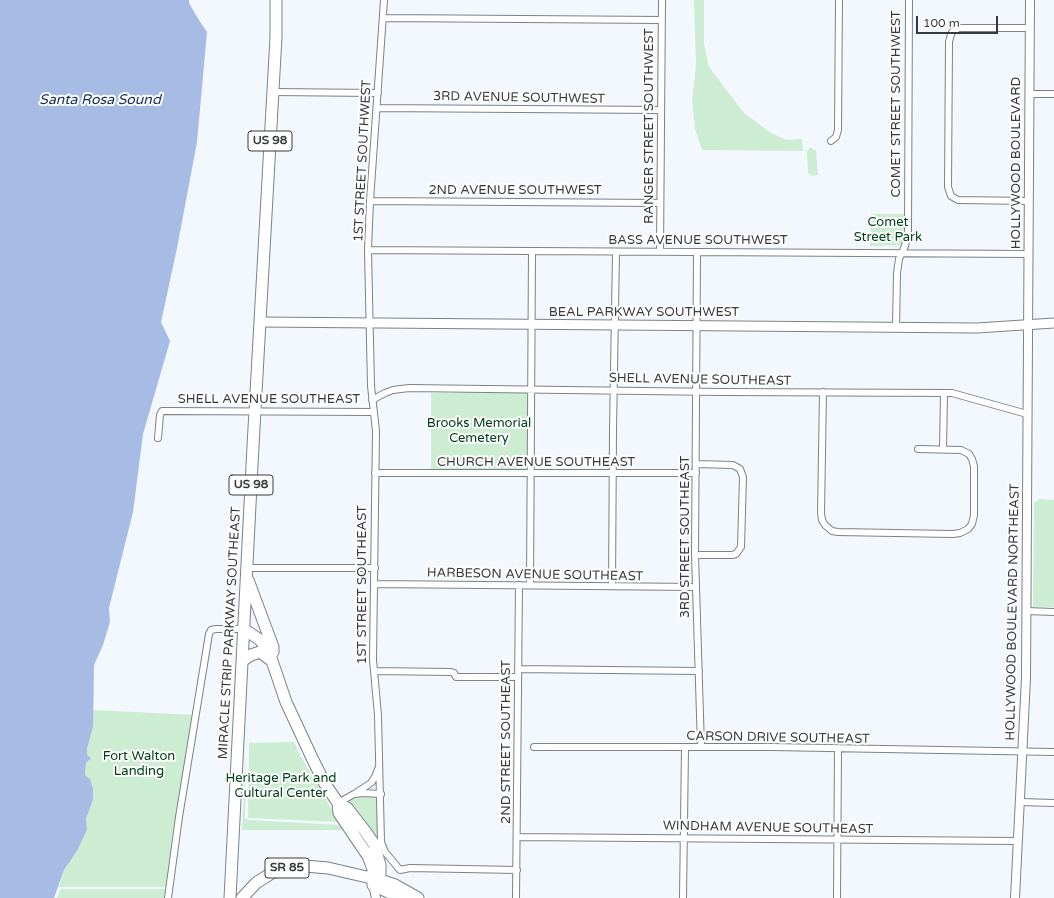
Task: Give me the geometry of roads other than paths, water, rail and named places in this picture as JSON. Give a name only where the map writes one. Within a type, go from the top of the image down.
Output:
[{"type":"highway","name":"US 98","points":[[260,322],[276,37],[276,0]]},
{"type":"highway","name":"US 98","points":[[276,37],[283,0]]},
{"type":"highway","name":"MIRACLE STRIP PARKWAY SOUTHEAST","points":[[230,898],[260,322]]},
{"type":"highway","points":[[247,573],[273,647],[274,663]]},
{"type":"highway","points":[[244,629],[263,643],[269,652],[286,702],[297,727],[322,778],[338,803],[339,813],[368,856],[376,882]]},
{"type":"highway","points":[[242,661],[251,655],[260,652],[274,663]]},
{"type":"highway","points":[[338,803],[347,808],[374,844],[380,865],[376,882]]},
{"type":"highway","points":[[351,874],[362,867],[367,861],[368,856]]},
{"type":"highway","name":"SR 85","points":[[242,898],[256,883],[270,874],[288,867],[314,866],[351,874],[364,881],[395,885],[418,898]]},
{"type":"highway","name":"SR 85","points":[[376,882],[395,897]]},
{"type":"main road","name":"BEAL PARKWAY SOUTHWEST","points":[[260,322],[896,328],[977,328],[1054,323]]},
{"type":"street","name":"1ST STREET SOUTHWEST","points":[[369,323],[368,250],[370,201],[384,0]]},
{"type":"street","name":"RANGER STREET SOUTHWEST","points":[[660,252],[662,0]]},
{"type":"street","points":[[831,141],[836,137],[838,130],[839,0]]},
{"type":"street","name":"COMET STREET SOUTHWEST","points":[[896,328],[897,274],[899,260],[905,246],[908,231],[909,0]]},
{"type":"street","name":"HOLLYWOOD BOULEVARD","points":[[1028,325],[1030,0]]},
{"type":"street","points":[[383,18],[662,20]]},
{"type":"street","points":[[1029,201],[954,199],[949,194],[948,180],[949,42],[951,34],[953,31],[960,28],[1030,28]]},
{"type":"street","points":[[272,92],[378,93]]},
{"type":"street","points":[[1029,94],[1054,94]]},
{"type":"street","name":"3RD AVENUE SOUTHWEST","points":[[377,108],[661,110]]},
{"type":"street","name":"2ND AVENUE SOUTHWEST","points":[[370,201],[660,203]]},
{"type":"street","name":"BASS AVENUE SOUTHWEST","points":[[368,250],[902,252],[1028,254]]},
{"type":"street","points":[[530,586],[532,251]]},
{"type":"street","points":[[612,586],[613,390],[616,252]]},
{"type":"street","name":"3RD STREET SOUTHEAST","points":[[697,252],[696,588],[701,748]]},
{"type":"street","name":"1ST STREET SOUTHEAST","points":[[369,323],[372,400],[376,432],[374,671],[378,715],[382,848],[400,870],[410,868],[517,870]]},
{"type":"street","name":"HOLLYWOOD BOULEVARD NORTHEAST","points":[[1015,898],[1026,678],[1028,325]]},
{"type":"street","name":"SHELL AVENUE SOUTHEAST","points":[[372,400],[389,392],[409,388],[944,392],[959,394],[1027,414]]},
{"type":"street","points":[[823,392],[821,512],[822,520],[832,531],[953,534],[960,533],[968,529],[972,524],[974,515],[974,462],[969,454],[961,450],[918,449]]},
{"type":"street","points":[[943,449],[944,392]]},
{"type":"street","name":"SHELL AVENUE SOUTHEAST","points":[[158,438],[160,416],[162,411],[374,412]]},
{"type":"street","points":[[696,464],[733,465],[740,469],[743,477],[741,547],[736,554],[732,555],[696,555]]},
{"type":"street","name":"CHURCH AVENUE SOUTHEAST","points":[[375,473],[696,473]]},
{"type":"street","points":[[247,573],[375,568]]},
{"type":"street","name":"HARBESON AVENUE SOUTHEAST","points":[[374,584],[696,588]]},
{"type":"street","name":"2ND STREET SOUTHEAST","points":[[516,898],[519,585]]},
{"type":"street","points":[[1026,611],[1054,612]]},
{"type":"street","points":[[168,898],[179,817],[209,634],[211,630],[216,629],[244,629]]},
{"type":"street","points":[[518,670],[699,671]]},
{"type":"street","points":[[374,671],[451,672],[454,673],[456,677],[518,677]]},
{"type":"street","name":"CARSON DRIVE SOUTHEAST","points":[[534,748],[838,749],[1054,752]]},
{"type":"street","points":[[683,898],[685,748]]},
{"type":"street","points":[[837,898],[838,749]]},
{"type":"street","points":[[338,803],[371,783],[375,777],[379,765]]},
{"type":"street","points":[[354,794],[380,794]]},
{"type":"street","points":[[1020,802],[1054,803]]},
{"type":"street","name":"WINDHAM AVENUE SOUTHEAST","points":[[517,837],[1018,842]]},
{"type":"street","points":[[376,882],[376,898]]},
{"type":"water","name":"Santa Rosa Sound","points":[[0,0],[189,0],[189,3],[207,32],[197,142],[161,322],[170,341],[143,434],[133,512],[109,608],[110,622],[103,645],[94,665],[93,727],[87,749],[87,755],[91,758],[86,763],[85,775],[90,779],[93,789],[93,800],[86,819],[87,830],[77,851],[64,870],[54,898],[0,898]]},
{"type":"park label","name":"Comet Street Park","points":[[888,230]]},
{"type":"park label","name":"Brooks Memorial Cemetery","points":[[479,432]]},
{"type":"park label","name":"Fort Walton Landing","points":[[139,764]]},
{"type":"park label","name":"Heritage Park and Cultural Center","points":[[281,786]]}]
